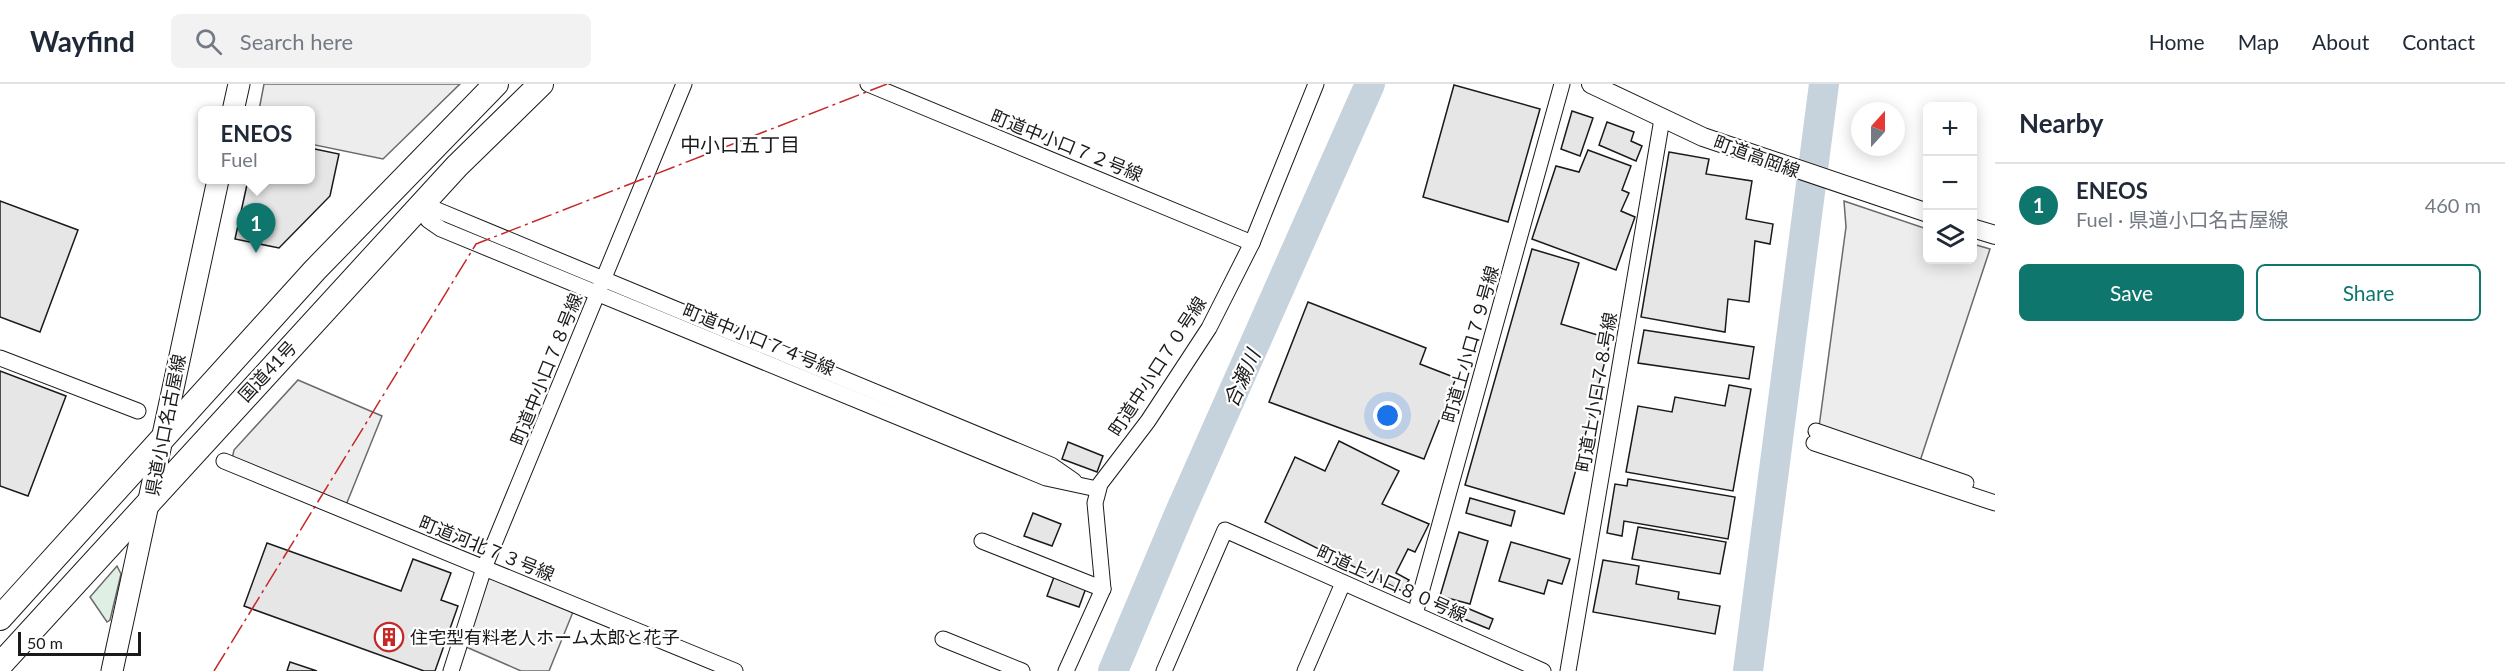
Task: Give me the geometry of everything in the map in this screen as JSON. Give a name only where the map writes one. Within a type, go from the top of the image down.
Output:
[{"type":"highway","name":"国道41号","points":[[0,618],[315,270],[496,84]]},
{"type":"highway","name":"国道41号","points":[[0,665],[456,166],[541,84]]},
{"type":"main road","points":[[234,106],[239,84]]},
{"type":"main road","name":"県道小口名古屋線","points":[[114,670],[217,184]]},
{"type":"street","name":"町道中小口７８号線","points":[[452,671],[484,568],[684,84]]},
{"type":"street","name":"町道中小口７２号線","points":[[868,84],[1252,243]]},
{"type":"street","name":"町道中小口７０号線","points":[[1097,489],[1148,421],[1209,328],[1252,243],[1317,84]]},
{"type":"street","name":"町道上小口７９号線","points":[[1415,614],[1562,84]]},
{"type":"street","name":"町道高岡線","points":[[1591,84],[1662,119],[1797,171],[1923,211]]},
{"type":"street","name":"町道上小口７８号線","points":[[1568,671],[1662,119]]},
{"type":"street","name":"町道中小口７４号線","points":[[432,215],[601,287],[1051,465],[1079,485],[1097,489]]},
{"type":"street","points":[[1977,230],[1995,235]]},
{"type":"street","points":[[0,358],[138,411]]},
{"type":"street","points":[[1995,492],[1815,437],[1995,503]]},
{"type":"street","name":"町道河北７３号線","points":[[224,461],[735,671]]},
{"type":"street","points":[[1066,671],[1103,589],[1095,502],[1097,489]]},
{"type":"street","name":"町道上小口８０号線","points":[[1164,671],[1225,530],[1543,671]]},
{"type":"street","points":[[982,541],[1103,589]]},
{"type":"street","points":[[1305,671],[1343,584]]},
{"type":"street","points":[[943,639],[1022,671]]},
{"type":"green space","points":[[117,566],[121,574],[110,620],[107,622],[90,597]]},
{"type":"shaded area","points":[[264,84],[460,84],[383,159],[315,145],[315,106],[260,106]]},
{"type":"shaded area","points":[[1844,201],[1923,228],[1923,264],[1977,264],[1977,245],[1990,249],[1920,461],[1819,427],[1846,227]]},
{"type":"shaded area","points":[[298,380],[382,416],[346,505],[232,459],[234,450]]},
{"type":"shaded area","points":[[491,578],[573,612],[549,671],[521,671],[464,646],[486,580]]},
{"type":"building","points":[[1454,85],[1540,109],[1508,222],[1423,197]]},
{"type":"building","points":[[1572,111],[1593,118],[1580,156],[1561,149]]},
{"type":"building","points":[[1607,122],[1634,132],[1631,141],[1642,146],[1636,161],[1599,145]]},
{"type":"building","points":[[315,149],[339,154],[330,196],[279,248],[235,239],[247,184],[315,184]]},
{"type":"building","points":[[1588,150],[1631,166],[1622,190],[1629,193],[1621,211],[1635,217],[1616,270],[1532,239],[1556,166],[1579,172]]},
{"type":"building","points":[[1669,152],[1709,159],[1706,174],[1752,181],[1746,219],[1773,224],[1770,244],[1755,241],[1749,302],[1728,299],[1725,332],[1641,317]]},
{"type":"building","points":[[0,201],[78,230],[40,332],[0,317]]},
{"type":"building","points":[[1532,249],[1579,263],[1561,324],[1611,339],[1564,514],[1465,485]]},
{"type":"building","points":[[1308,302],[1426,348],[1420,364],[1456,378],[1424,459],[1269,402]]},
{"type":"building","points":[[1644,330],[1754,347],[1749,379],[1638,363]]},
{"type":"building","points":[[0,371],[66,396],[28,496],[0,486]]},
{"type":"building","points":[[1729,385],[1751,389],[1733,491],[1626,472],[1638,406],[1672,412],[1675,397],[1725,406]]},
{"type":"building","points":[[1339,441],[1399,471],[1382,504],[1429,524],[1415,552],[1408,549],[1396,573],[1409,580],[1402,591],[1265,522],[1295,457],[1325,471]]},
{"type":"building","points":[[1068,442],[1103,456],[1097,472],[1062,459]]},
{"type":"building","points":[[1628,479],[1735,497],[1728,539],[1624,521],[1622,536],[1607,533],[1615,484],[1627,486]]},
{"type":"building","points":[[1470,498],[1515,511],[1511,526],[1466,513]]},
{"type":"building","points":[[1033,513],[1061,524],[1052,546],[1024,536]]},
{"type":"building","points":[[1638,527],[1726,542],[1720,574],[1632,559]]},
{"type":"building","points":[[1459,532],[1488,541],[1470,604],[1440,596]]},
{"type":"building","points":[[1511,542],[1570,559],[1562,584],[1548,580],[1544,594],[1499,581]]},
{"type":"building","name":"住宅型有料老人ホーム太郎と花子","points":[[267,543],[401,591],[413,559],[451,573],[441,600],[458,606],[435,671],[424,671],[244,606]]},
{"type":"building","points":[[1603,560],[1639,566],[1636,584],[1679,592],[1678,599],[1720,606],[1715,634],[1593,612]]},
{"type":"building","points":[[1054,577],[1086,588],[1079,607],[1047,596]]},
{"type":"building","points":[[1467,608],[1493,619],[1489,629],[1462,618]]},
{"type":"building","points":[[290,662],[317,671],[287,671]]},
{"type":"waterway","name":"合瀬川","points":[[1113,671],[1180,512],[1370,84]]},
{"type":"waterway","points":[[1748,671],[1824,84]]},
{"type":"power","points":[[214,671],[476,244],[887,84]]},
{"type":"place","name":"ENEOS","points":[[256,253]]},
{"type":"place","name":"住宅型有料老人ホーム太郎と花子","points":[[389,637]]},
{"type":"district","name":"中小口五丁目","points":[[740,144]]}]
